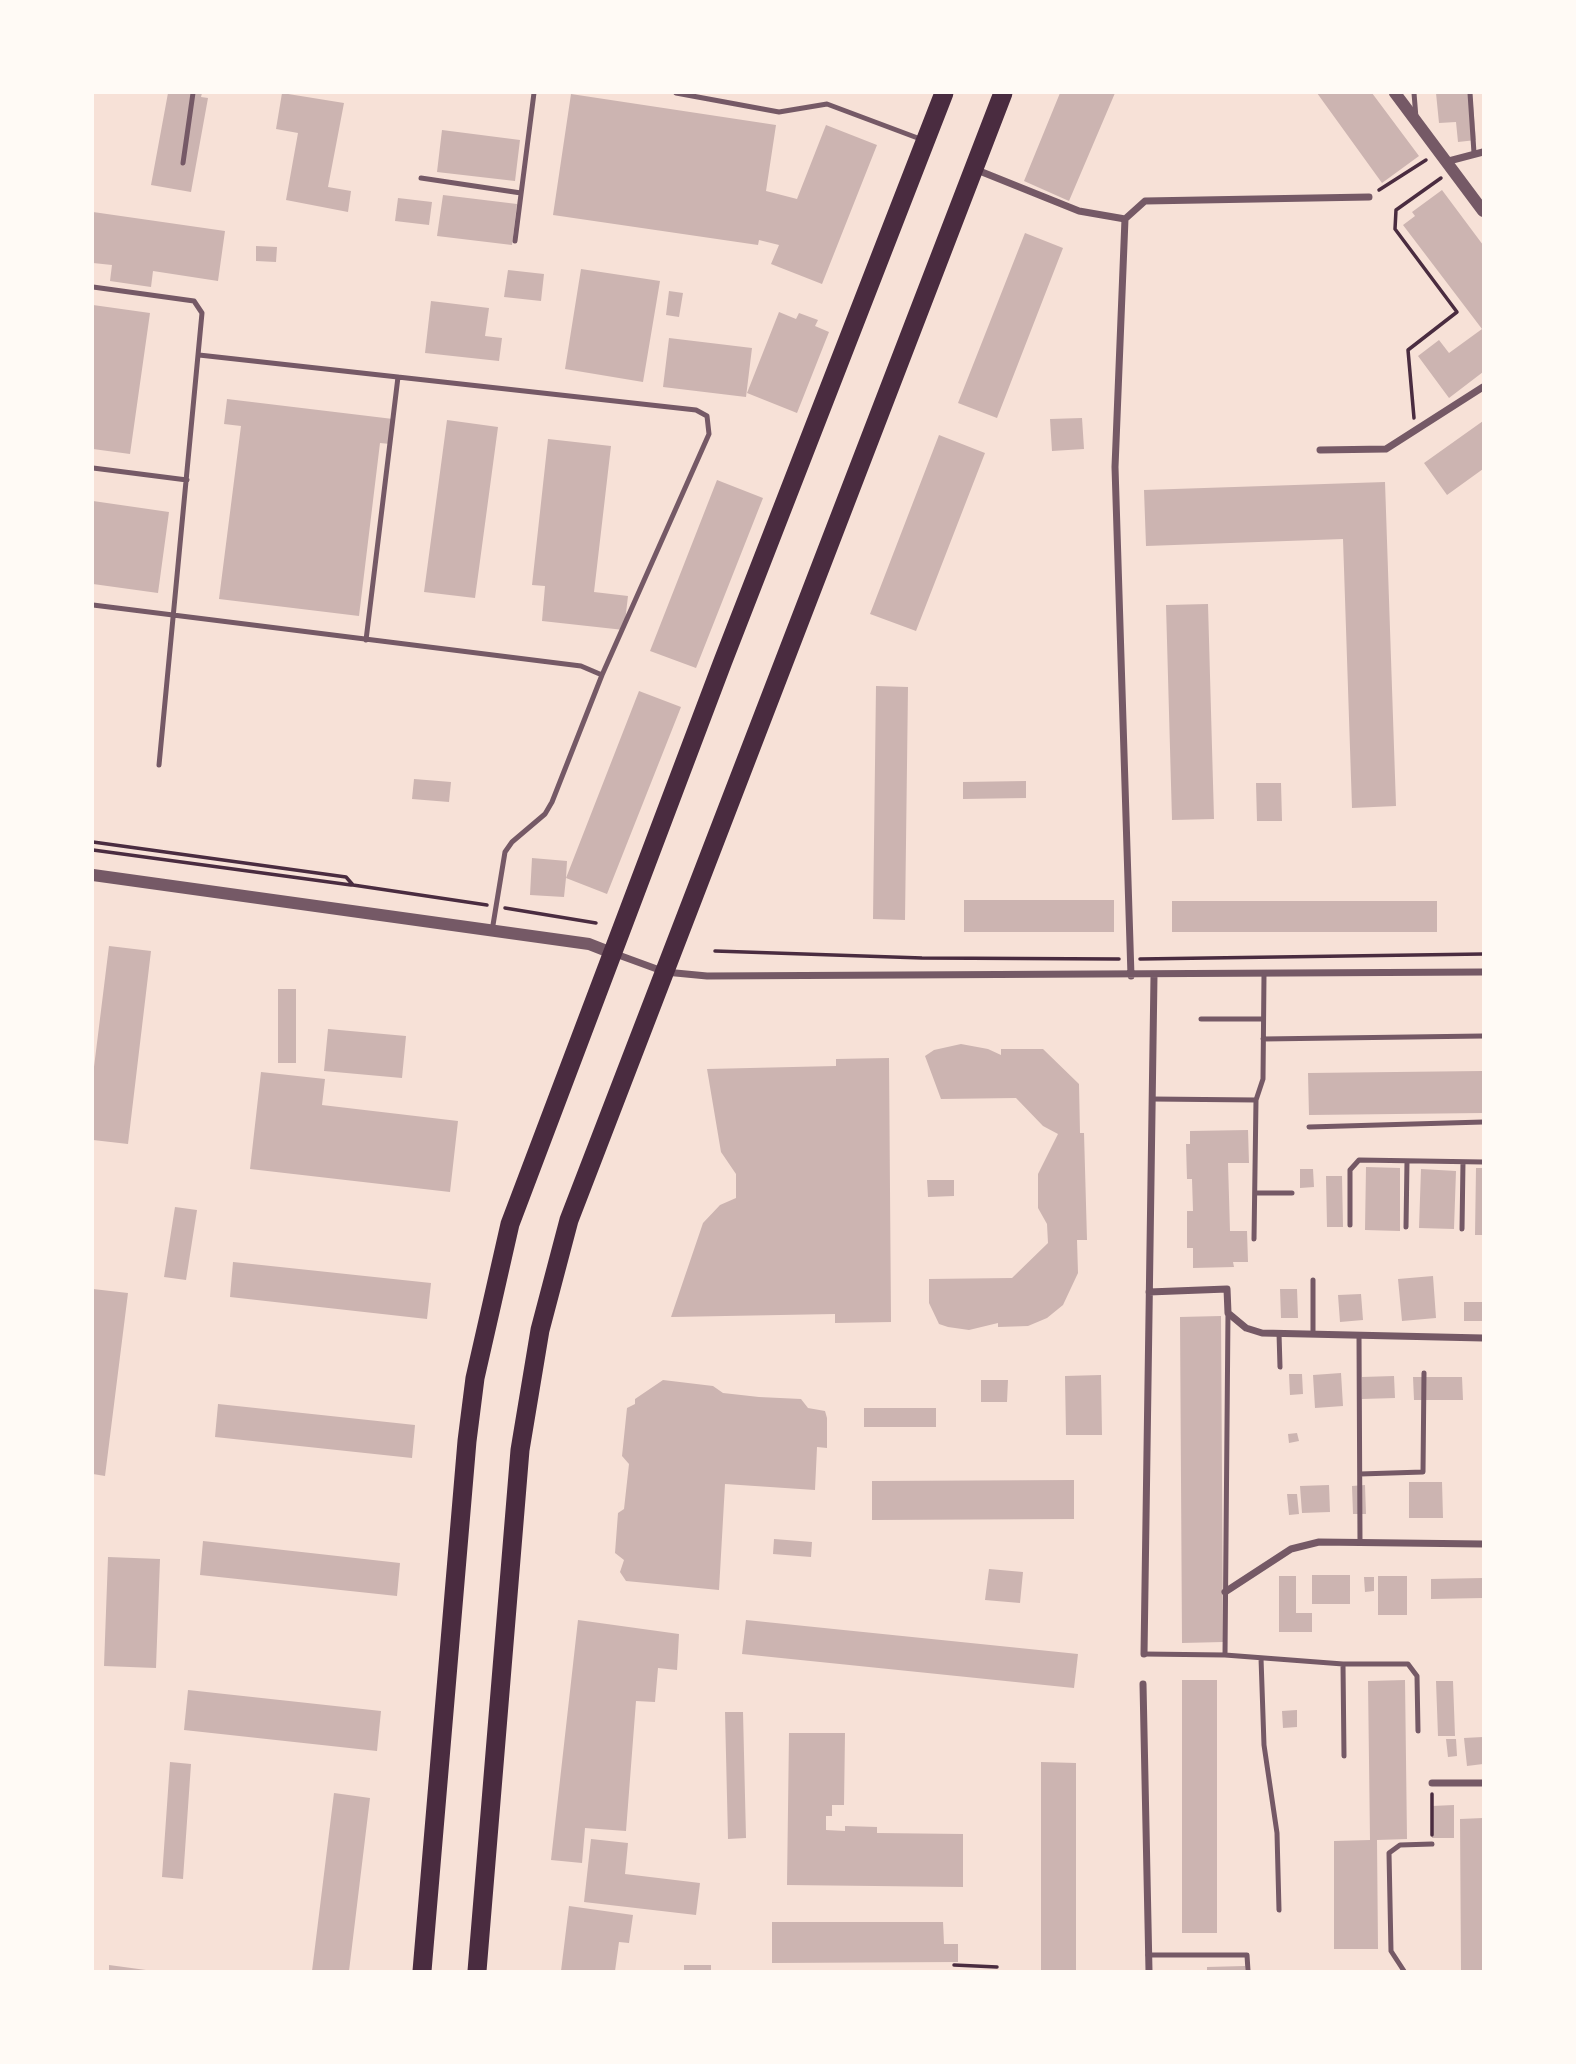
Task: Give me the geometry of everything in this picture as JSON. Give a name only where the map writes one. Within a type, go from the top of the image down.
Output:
[{"type":"highway","points":[[422,1971],[467,1441],[475,1378],[510,1224],[944,93]]},
{"type":"highway","points":[[477,1971],[520,1450],[531,1376],[569,1220],[1003,93]]},
{"type":"street","points":[[1395,93],[1441,165],[1483,211]]},
{"type":"street","points":[[1441,165],[1483,152]]},
{"type":"street","points":[[973,169],[1079,211],[1125,219]]},
{"type":"street","points":[[1132,976],[1115,467],[1125,219],[1145,201],[1369,197]]},
{"type":"street","points":[[1320,450],[1386,449],[1483,387]]},
{"type":"street","points":[[93,875],[589,944],[665,972],[707,976],[1154,976],[1483,972]]},
{"type":"street","points":[[1144,1654],[1154,976]]},
{"type":"street","points":[[1149,1292],[1227,1289],[1228,1313],[1246,1328],[1279,1333],[1483,1338]]},
{"type":"street","points":[[1225,1592],[1291,1549],[1319,1542],[1483,1544]]},
{"type":"street","points":[[1143,1684],[1149,1971]]},
{"type":"street","points":[[1432,1783],[1483,1783]]},
{"type":"lane","points":[[183,163],[193,93]]},
{"type":"lane","points":[[515,241],[534,93]]},
{"type":"lane","points":[[676,93],[779,112],[827,104],[925,141]]},
{"type":"lane","points":[[1414,93],[1416,123]]},
{"type":"lane","points":[[1470,93],[1474,153]]},
{"type":"lane","points":[[421,178],[521,193]]},
{"type":"lane","points":[[93,287],[197,303],[202,313],[159,765]]},
{"type":"lane","points":[[199,355],[696,410],[707,416],[709,434],[602,675],[552,802],[545,814],[512,842],[505,852],[492,931]]},
{"type":"lane","points":[[366,640],[398,377]]},
{"type":"lane","points":[[93,468],[187,480]]},
{"type":"lane","points":[[93,605],[581,666],[602,675]]},
{"type":"lane","points":[[1254,1239],[1256,1100],[1263,1079],[1264,975]]},
{"type":"lane","points":[[1200,1019],[1263,1019]]},
{"type":"lane","points":[[1263,1039],[1483,1036]]},
{"type":"lane","points":[[1152,1099],[1256,1100]]},
{"type":"lane","points":[[1309,1127],[1483,1122]]},
{"type":"lane","points":[[1350,1225],[1350,1170],[1359,1160],[1483,1162]]},
{"type":"lane","points":[[1406,1227],[1407,1161]]},
{"type":"lane","points":[[1462,1229],[1463,1162]]},
{"type":"lane","points":[[1255,1193],[1292,1193]]},
{"type":"lane","points":[[1313,1280],[1313,1334]]},
{"type":"lane","points":[[1225,1655],[1228,1313]]},
{"type":"lane","points":[[1279,1333],[1280,1367]]},
{"type":"lane","points":[[1359,1335],[1360,1543]]},
{"type":"lane","points":[[1360,1474],[1423,1472],[1424,1373]]},
{"type":"lane","points":[[1144,1654],[1225,1655],[1343,1664],[1408,1664],[1417,1676],[1418,1731]]},
{"type":"lane","points":[[1261,1658],[1264,1745],[1277,1833],[1279,1910]]},
{"type":"lane","points":[[1343,1664],[1344,1756]]},
{"type":"lane","points":[[1404,1971],[1391,1951],[1389,1853],[1400,1845],[1432,1844]]},
{"type":"lane","points":[[1148,1955],[1247,1955],[1248,1971]]},
{"type":"path","points":[[1369,197],[1430,158]]},
{"type":"path","points":[[1416,429],[1408,350],[1457,313],[1395,229],[1396,210],[1443,176],[1441,165]]},
{"type":"path","points":[[93,842],[346,877],[353,885]]},
{"type":"path","points":[[93,850],[353,885],[596,923]]},
{"type":"path","points":[[715,950],[922,958],[1131,959],[1483,954]]},
{"type":"path","points":[[1432,1783],[1432,1844]]},
{"type":"path","points":[[954,1965],[998,1967]]},
{"type":"building","points":[[168,93],[202,93],[201,97],[208,98],[191,192],[151,185]]},
{"type":"building","points":[[282,93],[344,103],[328,187],[351,191],[348,212],[286,200],[298,133],[276,129]]},
{"type":"building","points":[[1060,93],[1115,93],[1069,201],[1024,181]]},
{"type":"building","points":[[1317,93],[1372,93],[1419,156],[1382,183]]},
{"type":"building","points":[[1436,93],[1472,93],[1476,140],[1458,142],[1456,122],[1439,123]]},
{"type":"building","points":[[571,94],[776,125],[766,191],[797,199],[826,125],[877,145],[822,284],[771,264],[779,245],[759,240],[758,245],[553,215]]},
{"type":"building","points":[[442,130],[520,140],[515,181],[437,172]]},
{"type":"building","points":[[1442,190],[1483,245],[1483,372],[1449,398],[1418,356],[1439,340],[1449,353],[1482,329],[1403,225],[1415,216],[1412,212]]},
{"type":"building","points":[[443,195],[517,204],[512,245],[437,236]]},
{"type":"building","points":[[398,198],[432,202],[429,225],[395,221]]},
{"type":"building","points":[[93,212],[225,231],[218,281],[153,271],[151,287],[110,281],[112,265],[93,263]]},
{"type":"building","points":[[1025,233],[1063,248],[997,418],[958,403]]},
{"type":"building","points":[[256,246],[277,247],[276,262],[256,261]]},
{"type":"building","points":[[581,269],[660,281],[643,382],[565,369]]},
{"type":"building","points":[[508,270],[544,274],[541,301],[504,297]]},
{"type":"building","points":[[669,291],[683,293],[679,317],[666,315]]},
{"type":"building","points":[[431,301],[489,308],[485,336],[502,338],[499,361],[425,353]]},
{"type":"building","points":[[93,305],[150,313],[130,454],[93,449]]},
{"type":"building","points":[[779,312],[796,319],[799,313],[818,320],[815,326],[829,332],[797,413],[747,393]]},
{"type":"building","points":[[669,338],[752,348],[746,397],[663,387]]},
{"type":"building","points":[[227,399],[393,419],[390,444],[380,443],[359,616],[219,599],[241,426],[224,424]]},
{"type":"building","points":[[1082,418],[1084,449],[1052,451],[1050,419]]},
{"type":"building","points":[[447,420],[498,427],[475,598],[424,592]]},
{"type":"building","points":[[1483,421],[1483,469],[1447,495],[1424,463]]},
{"type":"building","points":[[939,435],[985,453],[916,631],[870,614]]},
{"type":"building","points":[[548,439],[611,446],[594,592],[628,596],[624,630],[542,621],[545,586],[532,585]]},
{"type":"building","points":[[717,480],[763,498],[696,668],[650,651]]},
{"type":"building","points":[[1385,482],[1396,806],[1352,808],[1343,539],[1146,546],[1144,490]]},
{"type":"building","points":[[93,501],[169,512],[158,593],[93,584]]},
{"type":"building","points":[[1208,604],[1214,819],[1172,820],[1166,605]]},
{"type":"building","points":[[876,686],[908,687],[905,920],[873,919]]},
{"type":"building","points":[[639,691],[681,707],[607,894],[566,878]]},
{"type":"building","points":[[414,779],[451,782],[449,802],[412,799]]},
{"type":"building","points":[[1026,781],[1026,798],[963,799],[963,782]]},
{"type":"building","points":[[1256,783],[1281,783],[1282,821],[1257,821]]},
{"type":"building","points":[[532,858],[567,861],[564,897],[530,895]]},
{"type":"building","points":[[964,900],[1114,900],[1114,932],[964,932]]},
{"type":"building","points":[[1172,901],[1437,901],[1437,932],[1172,932]]},
{"type":"building","points":[[109,946],[151,951],[128,1144],[93,1140],[93,1075]]},
{"type":"building","points":[[278,989],[296,989],[296,1063],[278,1063]]},
{"type":"building","points":[[328,1029],[406,1036],[402,1078],[324,1071]]},
{"type":"building","points":[[961,1044],[988,1049],[1001,1055],[1001,1049],[1043,1049],[1079,1084],[1080,1133],[1084,1133],[1087,1240],[1077,1240],[1078,1273],[1063,1305],[1047,1318],[1028,1326],[998,1327],[998,1323],[969,1330],[948,1327],[939,1324],[929,1303],[929,1279],[1012,1278],[1048,1243],[1047,1224],[1038,1208],[1038,1174],[1058,1134],[1043,1126],[1016,1098],[941,1099],[925,1056],[934,1050]]},
{"type":"building","points":[[889,1058],[891,1322],[835,1323],[835,1314],[671,1317],[703,1223],[720,1205],[736,1198],[736,1174],[721,1152],[707,1069],[836,1066],[836,1059]]},
{"type":"building","points":[[1483,1071],[1483,1113],[1309,1115],[1308,1073]]},
{"type":"building","points":[[261,1072],[325,1079],[322,1105],[458,1121],[450,1192],[250,1169]]},
{"type":"building","points":[[1248,1130],[1249,1163],[1228,1163],[1230,1231],[1247,1231],[1248,1262],[1233,1262],[1234,1267],[1193,1268],[1193,1248],[1187,1248],[1187,1211],[1193,1211],[1192,1179],[1187,1179],[1186,1144],[1190,1144],[1190,1131]]},
{"type":"building","points":[[1366,1167],[1400,1168],[1400,1231],[1365,1230]]},
{"type":"building","points":[[1476,1168],[1483,1168],[1483,1235],[1475,1235]]},
{"type":"building","points":[[1300,1169],[1313,1169],[1314,1187],[1300,1188]]},
{"type":"building","points":[[1421,1169],[1456,1171],[1454,1229],[1419,1228]]},
{"type":"building","points":[[1326,1176],[1342,1176],[1343,1227],[1327,1227]]},
{"type":"building","points":[[927,1180],[954,1180],[954,1196],[928,1197]]},
{"type":"building","points":[[175,1207],[197,1210],[186,1280],[164,1277]]},
{"type":"building","points":[[233,1262],[431,1283],[427,1319],[230,1297]]},
{"type":"building","points":[[1433,1276],[1436,1318],[1402,1321],[1398,1279]]},
{"type":"building","points":[[93,1289],[128,1293],[105,1476],[93,1474]]},
{"type":"building","points":[[1280,1289],[1297,1289],[1298,1318],[1281,1318]]},
{"type":"building","points":[[1361,1294],[1363,1320],[1340,1322],[1338,1295]]},
{"type":"building","points":[[1464,1302],[1483,1302],[1483,1321],[1464,1321]]},
{"type":"building","points":[[1221,1316],[1223,1642],[1182,1643],[1180,1317]]},
{"type":"building","points":[[1341,1373],[1343,1406],[1315,1408],[1313,1375]]},
{"type":"building","points":[[1289,1374],[1302,1374],[1303,1394],[1290,1395]]},
{"type":"building","points":[[1101,1375],[1102,1435],[1066,1435],[1065,1376]]},
{"type":"building","points":[[1394,1376],[1395,1398],[1362,1399],[1362,1377]]},
{"type":"building","points":[[1413,1377],[1462,1377],[1463,1400],[1414,1400]]},
{"type":"building","points":[[663,1380],[713,1386],[723,1393],[801,1399],[808,1408],[825,1411],[827,1418],[827,1448],[817,1447],[815,1490],[725,1484],[719,1590],[626,1581],[620,1572],[624,1560],[615,1553],[618,1513],[624,1509],[629,1464],[622,1456],[627,1408],[635,1404],[635,1399]]},
{"type":"building","points":[[981,1380],[1008,1380],[1007,1402],[981,1402]]},
{"type":"building","points":[[218,1404],[415,1425],[412,1458],[215,1437]]},
{"type":"building","points":[[864,1408],[936,1408],[936,1427],[864,1427]]},
{"type":"building","points":[[1297,1433],[1299,1441],[1289,1443],[1288,1434]]},
{"type":"building","points":[[1074,1480],[1074,1519],[872,1520],[872,1481]]},
{"type":"building","points":[[1409,1482],[1442,1482],[1443,1518],[1409,1518]]},
{"type":"building","points":[[1329,1485],[1330,1512],[1302,1513],[1300,1486]]},
{"type":"building","points":[[1365,1485],[1366,1514],[1353,1514],[1352,1486]]},
{"type":"building","points":[[1287,1494],[1297,1494],[1299,1514],[1289,1515]]},
{"type":"building","points":[[774,1539],[812,1542],[811,1557],[773,1554]]},
{"type":"building","points":[[203,1541],[400,1563],[397,1596],[200,1575]]},
{"type":"building","points":[[108,1557],[160,1559],[156,1668],[104,1666]]},
{"type":"building","points":[[989,1569],[1023,1572],[1020,1603],[985,1600]]},
{"type":"building","points":[[1312,1575],[1350,1575],[1350,1604],[1312,1604]]},
{"type":"building","points":[[1279,1576],[1296,1576],[1296,1613],[1312,1613],[1312,1632],[1279,1632]]},
{"type":"building","points":[[1378,1576],[1407,1576],[1407,1615],[1378,1615]]},
{"type":"building","points":[[1364,1577],[1374,1577],[1374,1591],[1365,1592]]},
{"type":"building","points":[[1483,1578],[1483,1598],[1431,1599],[1431,1579]]},
{"type":"building","points":[[578,1620],[679,1634],[677,1670],[658,1668],[655,1702],[636,1701],[626,1831],[585,1828],[582,1863],[551,1860]]},
{"type":"building","points":[[746,1620],[1078,1654],[1074,1688],[742,1654]]},
{"type":"building","points":[[1182,1680],[1217,1680],[1217,1933],[1182,1933]]},
{"type":"building","points":[[1405,1680],[1407,1839],[1377,1840],[1378,1949],[1334,1949],[1334,1841],[1370,1840],[1368,1681]]},
{"type":"building","points":[[1436,1681],[1453,1681],[1455,1736],[1438,1736]]},
{"type":"building","points":[[188,1690],[381,1711],[377,1751],[184,1730]]},
{"type":"building","points":[[1297,1710],[1297,1727],[1283,1728],[1282,1711]]},
{"type":"building","points":[[725,1712],[743,1712],[746,1838],[728,1839]]},
{"type":"building","points":[[789,1733],[845,1733],[844,1805],[832,1805],[832,1816],[826,1816],[826,1830],[845,1831],[845,1826],[877,1827],[877,1833],[963,1834],[963,1887],[787,1885]]},
{"type":"building","points":[[1483,1737],[1483,1764],[1467,1766],[1464,1738]]},
{"type":"building","points":[[1446,1739],[1456,1739],[1457,1756],[1448,1757]]},
{"type":"building","points":[[170,1762],[191,1764],[183,1879],[162,1877]]},
{"type":"building","points":[[1041,1762],[1076,1763],[1076,1971],[1041,1971]]},
{"type":"building","points":[[334,1793],[370,1798],[349,1971],[312,1971]]},
{"type":"building","points":[[1454,1805],[1454,1838],[1432,1838],[1432,1806]]},
{"type":"building","points":[[1483,1818],[1483,1971],[1461,1971],[1460,1819]]},
{"type":"building","points":[[591,1839],[628,1843],[625,1874],[700,1883],[696,1915],[584,1902]]},
{"type":"building","points":[[569,1906],[633,1915],[629,1943],[619,1942],[615,1971],[561,1971]]},
{"type":"building","points":[[772,1922],[943,1922],[944,1944],[958,1944],[958,1962],[772,1963]]},
{"type":"building","points":[[109,1965],[146,1970],[146,1971],[109,1971]]},
{"type":"building","points":[[684,1965],[711,1965],[711,1971],[684,1971]]},
{"type":"building","points":[[1245,1966],[1245,1971],[1207,1971],[1207,1967]]}]
